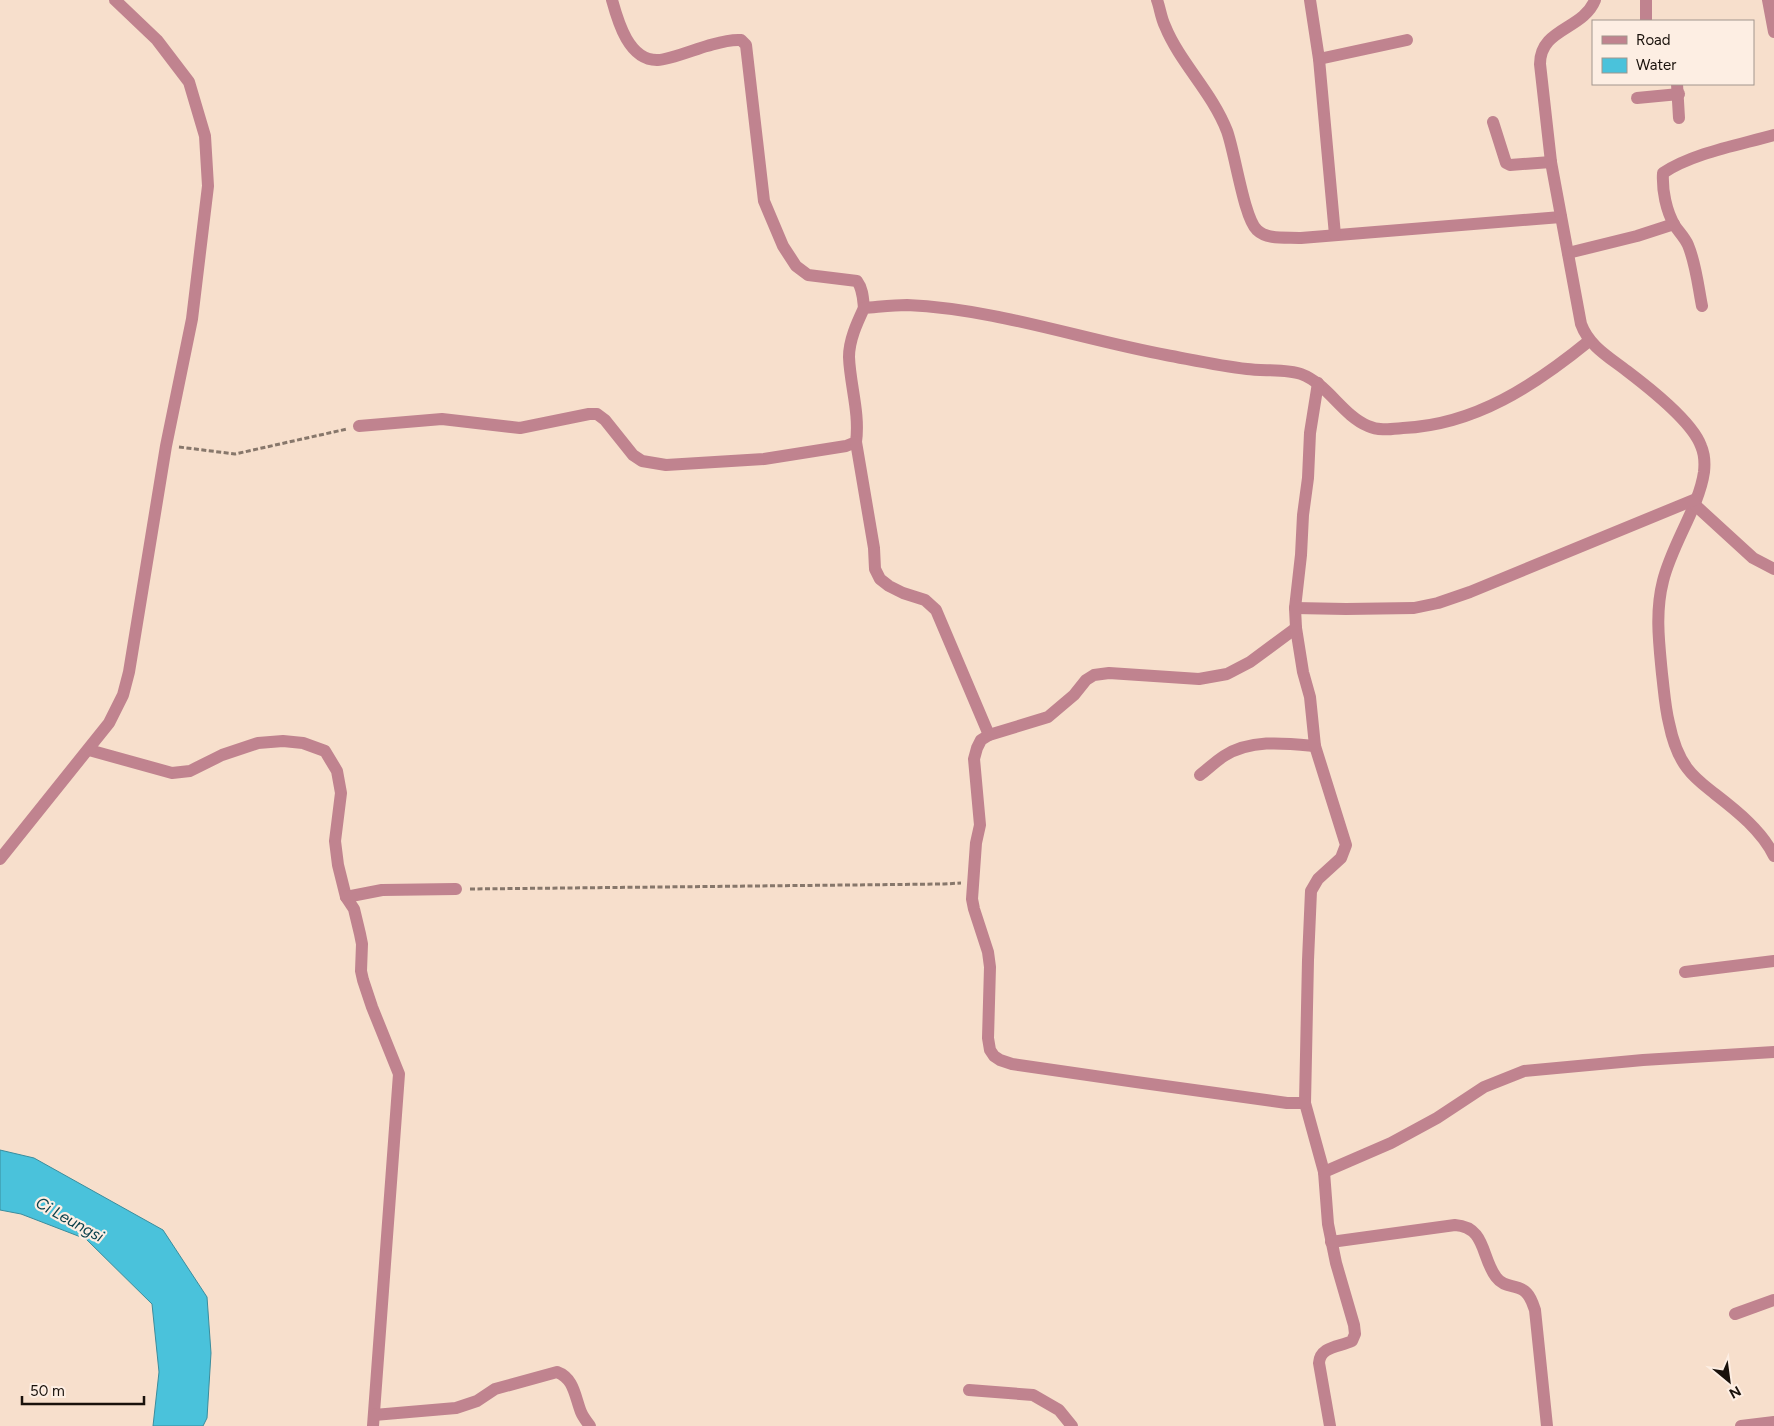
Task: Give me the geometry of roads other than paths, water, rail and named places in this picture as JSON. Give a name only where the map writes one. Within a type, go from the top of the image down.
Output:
[{"type":"street","points":[[0,859],[89,750],[109,723],[123,695],[129,672],[166,446],[192,319],[208,186],[206,136],[189,82],[157,40],[115,0]]},
{"type":"street","points":[[612,0],[623,31],[632,48],[643,57],[658,60],[725,41],[741,40],[746,45],[764,201],[783,246],[796,266],[808,275],[857,281],[860,284],[863,295],[864,308],[857,323],[849,355],[858,428],[856,442],[874,548],[875,569],[880,579],[889,586],[925,600],[936,610],[989,735]]},
{"type":"street","points":[[1157,0],[1165,26],[1210,97],[1227,130],[1234,151],[1249,219],[1257,230],[1269,236],[1301,238],[1561,217]]},
{"type":"street","points":[[1310,0],[1319,59],[1334,235]]},
{"type":"street","points":[[1595,0],[1587,14],[1555,34],[1540,53],[1551,162],[1581,324],[1589,341],[1667,406],[1686,424],[1701,445],[1704,472],[1695,501],[1669,561],[1659,602],[1658,632],[1668,722],[1686,767],[1696,779],[1750,824],[1774,856]]},
{"type":"street","points":[[1646,0],[1646,20]]},
{"type":"street","points":[[1768,0],[1774,32]]},
{"type":"street","points":[[1319,59],[1407,40]]},
{"type":"street","points":[[1637,98],[1678,89],[1679,118]]},
{"type":"street","points":[[1493,122],[1506,163],[1510,165],[1551,162]]},
{"type":"street","points":[[1702,306],[1691,253],[1687,242],[1674,224],[1668,211],[1662,182],[1663,173],[1694,158],[1734,145],[1774,136]]},
{"type":"street","points":[[1568,253],[1637,236],[1674,224]]},
{"type":"street","points":[[864,308],[906,305],[966,311],[1010,319],[1166,355],[1247,369],[1300,374],[1318,383],[1353,416],[1370,427],[1384,429],[1416,428],[1466,417],[1509,397],[1537,381],[1589,341]]},
{"type":"street","points":[[1318,383],[1310,433],[1308,478],[1295,608],[1296,628],[1303,672],[1310,698],[1315,746],[1346,845],[1341,858],[1318,879],[1311,891],[1305,1102],[1324,1172],[1331,1242],[1355,1330],[1352,1341],[1330,1348],[1321,1354],[1319,1358],[1330,1426]]},
{"type":"street","points":[[358,426],[442,419],[520,428],[597,414],[605,420],[633,455],[642,461],[666,465],[764,459],[846,446],[856,442]]},
{"type":"street","points":[[1695,501],[1753,558],[1774,569]]},
{"type":"street","points":[[1295,608],[1407,608],[1438,603],[1470,592],[1695,501]]},
{"type":"street","points":[[1296,628],[1250,662],[1227,674],[1199,679],[1109,673],[1094,675],[1086,680],[1074,695],[1048,717],[989,735],[981,740],[974,759],[980,825],[976,843],[972,892],[974,909],[988,952],[990,967],[988,1038],[990,1050],[1000,1060],[1012,1064],[1287,1103],[1305,1102]]},
{"type":"street","points":[[89,750],[172,773],[190,771],[222,755],[270,741],[303,742],[325,751],[337,772],[341,793],[335,840],[338,865],[346,897],[354,909],[360,934],[363,980],[399,1074],[374,1421],[468,1405],[495,1389],[557,1372],[564,1375],[570,1381],[582,1415],[590,1426]]},
{"type":"street","points":[[1200,775],[1222,757],[1251,745],[1293,744],[1315,746]]},
{"type":"street","points":[[346,897],[382,890],[456,889]]},
{"type":"street","points":[[1685,972],[1774,961]]},
{"type":"street","points":[[1324,1172],[1391,1144],[1437,1118],[1484,1087],[1524,1071],[1643,1060],[1774,1052]]},
{"type":"street","points":[[1331,1242],[1455,1225],[1466,1226],[1473,1230],[1496,1278],[1507,1286],[1524,1290],[1535,1310],[1547,1426]]},
{"type":"street","points":[[1735,1314],[1774,1300]]},
{"type":"street","points":[[969,1390],[1034,1395],[1059,1410],[1072,1426]]},
{"type":"street","points":[[1741,1426],[1774,1422]]},
{"type":"water","name":"Ci Leungsi","points":[[0,1150],[34,1158],[163,1230],[207,1297],[211,1353],[207,1418],[203,1426],[153,1426],[159,1372],[152,1304],[86,1239],[21,1214],[0,1210]]}]
